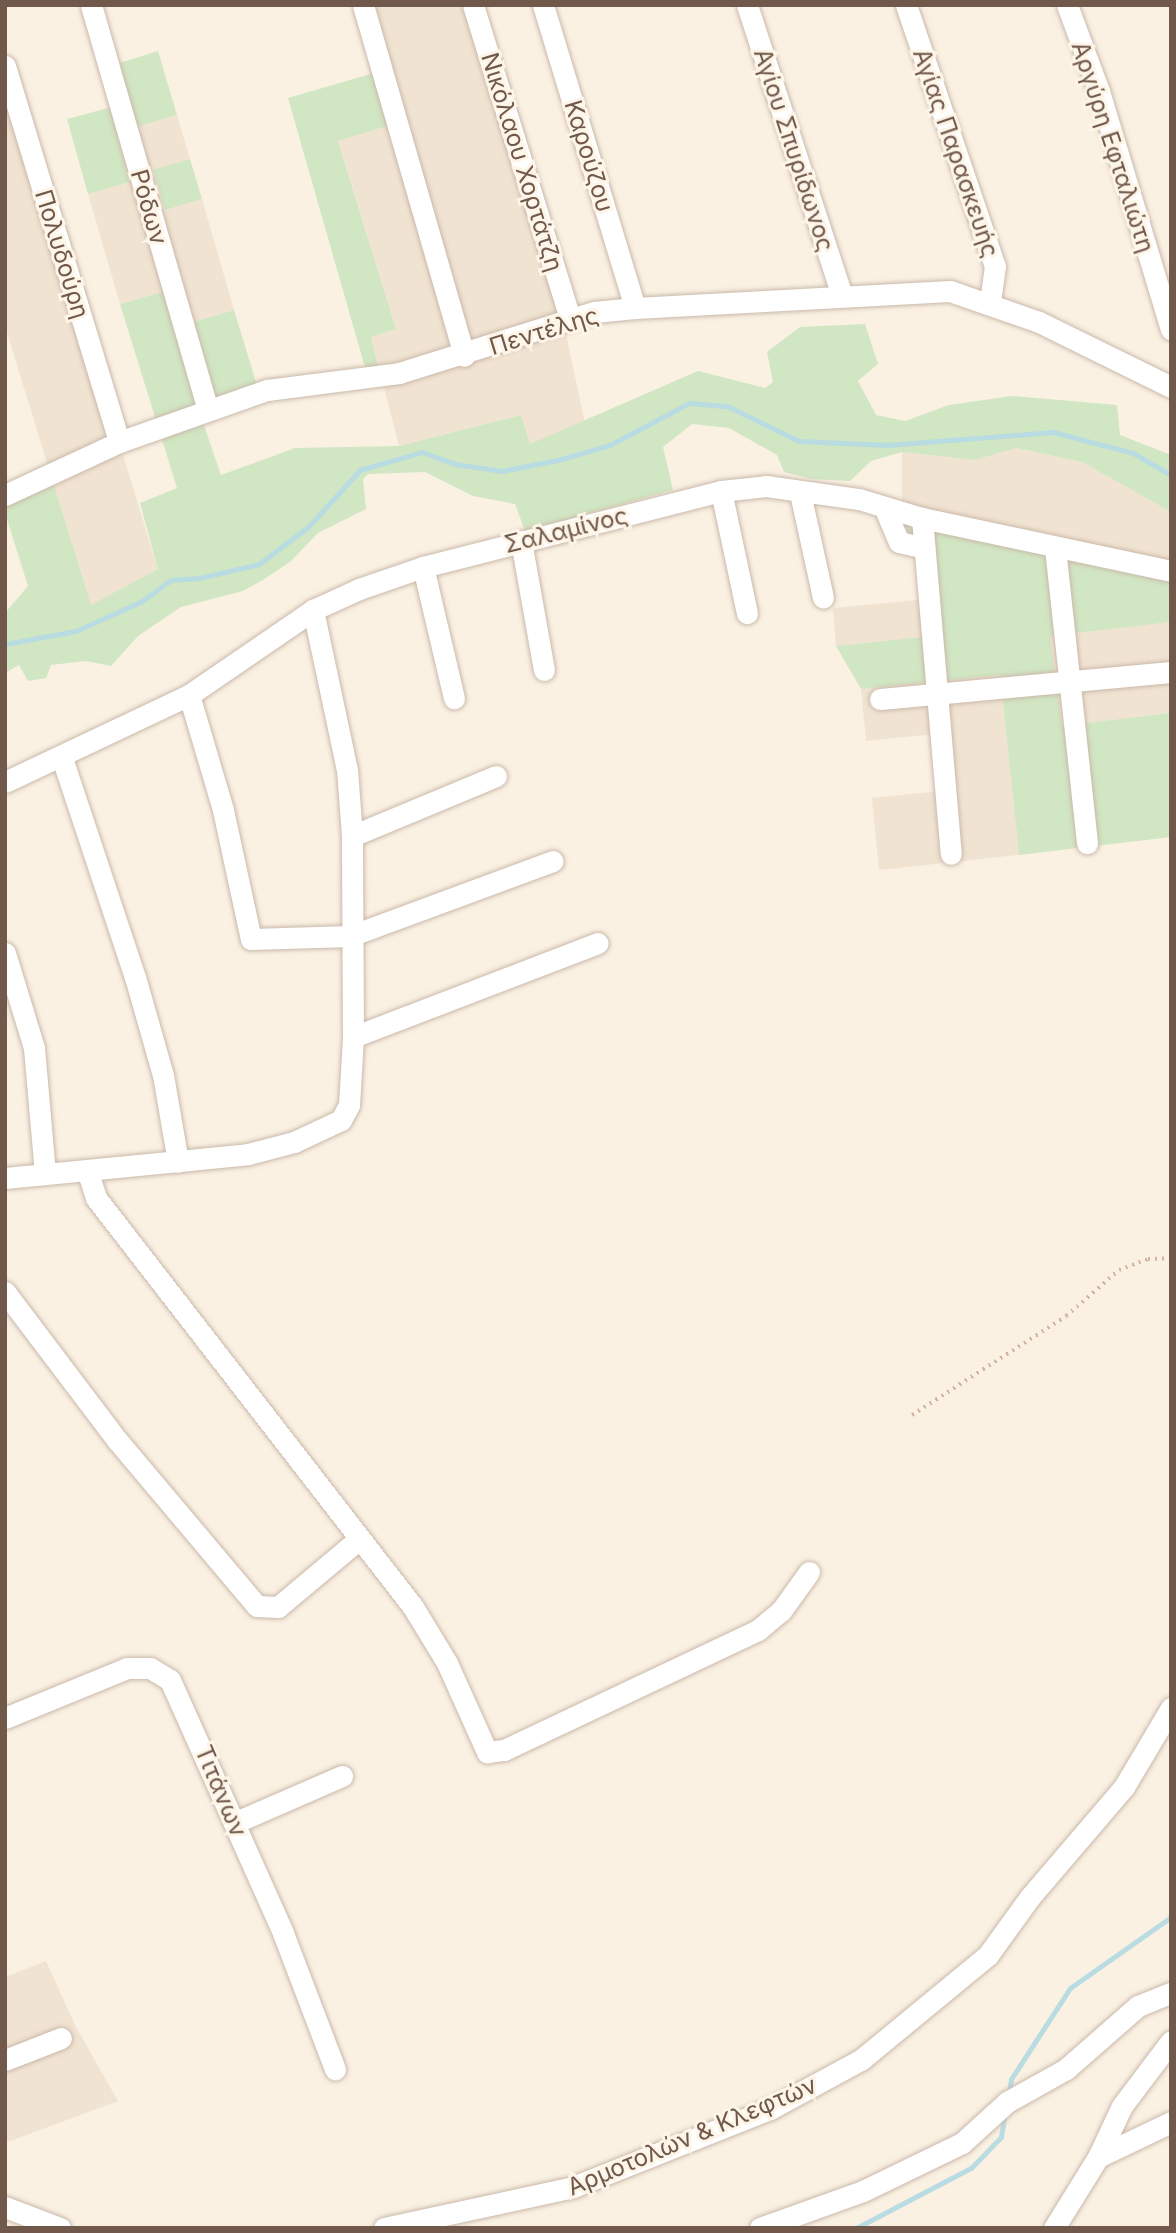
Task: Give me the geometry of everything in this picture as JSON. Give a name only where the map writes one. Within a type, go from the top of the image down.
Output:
[{"type":"street","name":"Ρόδων","points":[[91,5],[208,410]]},
{"type":"street","points":[[363,5],[464,356]]},
{"type":"street","name":"Νικόλαου Χορτάτζη","points":[[473,5],[570,319]]},
{"type":"street","name":"Καρούζου","points":[[543,5],[635,308]]},
{"type":"street","name":"Αγίου Σπυρίδωνος","points":[[747,5],[842,295]]},
{"type":"street","name":"Αγίας Παρασκευής","points":[[906,5],[995,266],[990,303]]},
{"type":"street","name":"Αργύρη Εφταλιώτη","points":[[1067,5],[1098,91],[1171,329]]},
{"type":"street","name":"Πολυδούρη","points":[[5,66],[120,443]]},
{"type":"street","name":"Πεντέλης","points":[[5,495],[120,443],[267,390],[399,373],[464,356],[570,319],[635,308],[950,290],[990,303],[1171,387]]},
{"type":"street","name":"Σαλαμίνος","points":[[5,782],[62,758],[190,695],[313,610],[423,567],[721,491],[766,486],[884,507],[1055,548],[1171,571]]},
{"type":"street","points":[[721,491],[747,613]]},
{"type":"street","points":[[800,493],[823,598]]},
{"type":"street","points":[[884,507],[899,542],[924,548]]},
{"type":"street","points":[[922,518],[951,854]]},
{"type":"street","points":[[521,541],[544,670]]},
{"type":"street","points":[[1055,548],[1087,843]]},
{"type":"street","points":[[423,567],[454,698]]},
{"type":"street","points":[[5,1178],[178,1163],[271,1149],[326,1130],[341,1120],[349,1105],[353,1037],[350,936],[352,836],[347,770],[313,610]]},
{"type":"street","points":[[880,699],[937,692],[1068,684],[1171,672]]},
{"type":"street","points":[[190,695],[223,810],[251,939],[350,936],[552,860]]},
{"type":"street","points":[[62,758],[163,1075],[178,1163]]},
{"type":"street","points":[[352,836],[496,776]]},
{"type":"street","points":[[353,1037],[598,943]]},
{"type":"street","points":[[5,953],[34,1048],[45,1173]]},
{"type":"street","points":[[87,1170],[96,1198],[431,1634],[487,1752],[503,1750],[758,1630],[781,1611],[809,1572]]},
{"type":"street","points":[[5,1292],[117,1440],[257,1606],[278,1607],[359,1539]]},
{"type":"street","name":"Τιτάνων","points":[[7,1713],[127,1668],[159,1671],[175,1686],[335,2069]]},
{"type":"street","name":"Αρμοτολών & Κλεφτών","points":[[384,2228],[573,2187],[769,2109],[862,2059],[988,1955],[1030,1897],[1124,1787],[1171,1707]]},
{"type":"street","points":[[234,1823],[342,1776]]},
{"type":"street","points":[[760,2228],[874,2186],[962,2143],[1007,2102],[1066,2069],[1138,2006],[1171,1993]]},
{"type":"street","points":[[5,2060],[61,2038]]},
{"type":"street","points":[[1055,2228],[1098,2157],[1122,2106],[1171,2041]]},
{"type":"street","points":[[1098,2157],[1171,2122]]},
{"type":"street","points":[[5,2207],[60,2228]]},
{"type":"path","points":[[912,1415],[1066,1316],[1119,1270],[1148,1259],[1171,1258]]},
{"type":"shaded area","points":[[355,5],[481,5],[565,329],[585,423],[530,444],[520,415],[399,446],[371,337],[396,329],[338,140],[390,124]]},
{"type":"shaded area","points":[[5,71],[158,569],[91,606],[5,326]]},
{"type":"shaded area","points":[[177,115],[190,159],[153,171],[165,210],[202,199],[234,310],[176,327],[166,291],[120,304],[88,194],[130,182],[115,133]]},
{"type":"shaded area","points":[[1015,448],[1082,462],[1171,512],[1171,574],[902,513],[902,452],[975,460]]},
{"type":"shaded area","points":[[928,599],[931,636],[836,646],[833,608]]},
{"type":"shaded area","points":[[1171,622],[1171,743],[1169,713],[1062,726],[1050,635]]},
{"type":"shaded area","points":[[1000,675],[1019,855],[879,870],[872,798],[940,791],[934,734],[866,741],[861,689]]},
{"type":"shaded area","points":[[46,1961],[75,2025],[118,2101],[5,2143],[5,1977]]},
{"type":"green space","points":[[158,51],[177,115],[116,133],[130,182],[88,194],[67,119],[123,104],[113,65]]},
{"type":"green space","points":[[374,73],[390,125],[338,141],[396,329],[371,337],[379,369],[366,371],[288,98]]},
{"type":"green space","points":[[190,159],[202,199],[165,210],[153,170]]},
{"type":"green space","points":[[166,291],[176,327],[234,310],[257,385],[198,408],[221,475],[295,448],[399,446],[521,415],[530,444],[698,371],[765,388],[773,382],[767,352],[800,327],[865,324],[878,364],[858,381],[876,415],[905,421],[949,405],[1012,396],[1117,405],[1120,435],[1171,455],[1171,512],[1082,462],[1016,448],[975,460],[902,452],[871,461],[850,481],[812,479],[784,472],[777,455],[729,428],[692,424],[663,447],[673,490],[525,531],[515,504],[473,496],[425,472],[368,474],[363,479],[366,509],[318,533],[291,561],[243,591],[181,607],[138,636],[111,666],[86,661],[51,665],[46,678],[28,681],[19,665],[5,673],[5,613],[28,586],[5,513],[5,489],[48,466],[91,605],[158,569],[140,503],[177,488],[120,304]]},
{"type":"green space","points":[[902,513],[1171,574],[1171,622],[1050,636],[1062,726],[1169,713],[1171,837],[1019,855],[1000,675],[861,689],[836,646],[931,636],[928,599]]},
{"type":"waterway","points":[[5,644],[76,631],[142,601],[171,580],[199,578],[259,564],[309,526],[360,470],[422,452],[455,464],[502,471],[558,460],[610,445],[689,403],[727,406],[799,441],[888,445],[1053,432],[1133,453],[1171,475]]},
{"type":"waterway","points":[[1009,2093],[1011,2079],[1070,1988],[1171,1917]]},
{"type":"waterway","points":[[856,2228],[971,2168],[1001,2137],[1005,2113]]}]
